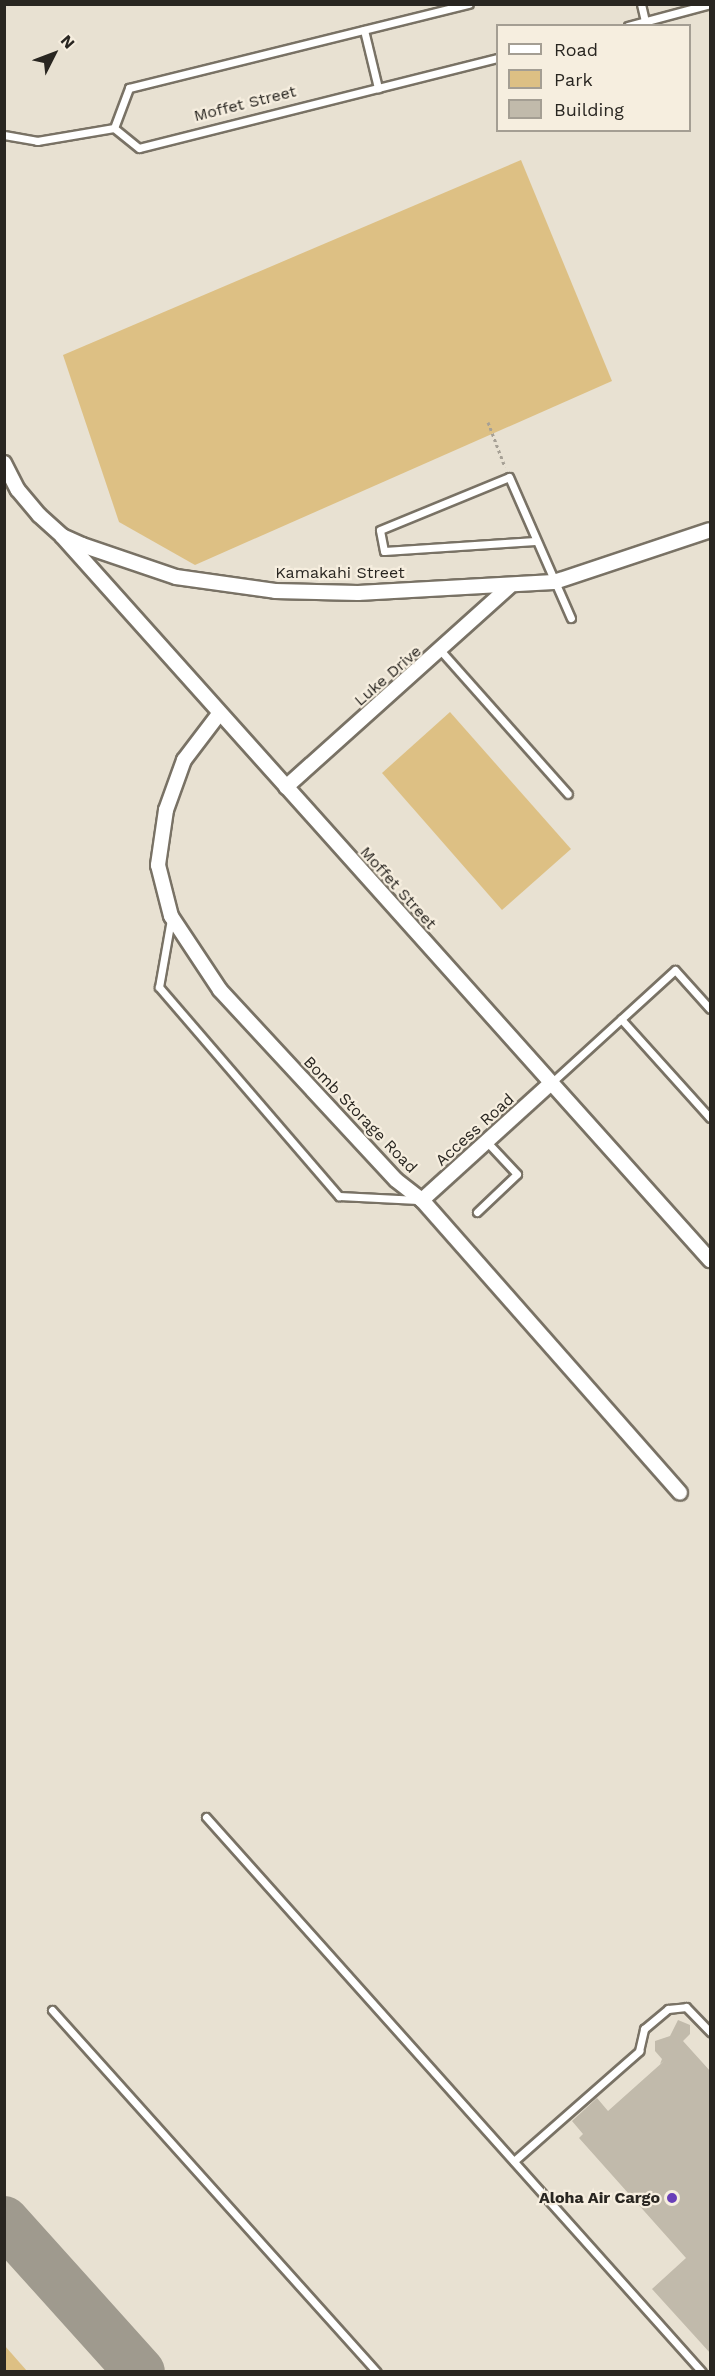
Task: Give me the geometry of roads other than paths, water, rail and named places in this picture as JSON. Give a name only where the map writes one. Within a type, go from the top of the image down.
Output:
[{"type":"street","name":"Kamakahi Street","points":[[4,463],[18,490],[62,536],[96,552],[176,577],[275,591],[358,593],[509,587],[554,582],[711,530]]},
{"type":"street","name":"Moffet Street","points":[[62,536],[550,1084],[711,1260]]},
{"type":"street","name":"Luke Drive","points":[[286,787],[441,651],[509,587]]},
{"type":"street","name":"Bomb Storage Road","points":[[219,714],[184,760],[166,810],[158,865],[171,916],[220,990],[396,1180],[422,1200],[680,1493]]},
{"type":"street","name":"Access Road","points":[[422,1200],[550,1084]]},
{"type":"lane","points":[[4,135],[37,141],[114,128],[129,88],[469,4]]},
{"type":"lane","points":[[641,4],[645,21]]},
{"type":"lane","points":[[635,24],[710,4]]},
{"type":"lane","points":[[364,30],[378,88]]},
{"type":"lane","name":"Moffet Street","points":[[114,128],[139,148],[496,58]]},
{"type":"lane","points":[[535,541],[384,551],[380,530],[509,477],[535,541],[571,618]]},
{"type":"lane","points":[[441,651],[568,794]]},
{"type":"lane","points":[[171,916],[159,987],[339,1196],[422,1200]]},
{"type":"lane","points":[[550,1084],[675,970],[711,1010]]},
{"type":"lane","points":[[621,1019],[711,1118]]},
{"type":"lane","points":[[477,1212],[517,1174],[487,1142]]},
{"type":"lane","points":[[206,1817],[702,2372]]},
{"type":"lane","points":[[514,2161],[639,2051],[644,2029],[668,2009],[686,2007],[711,2032]]},
{"type":"lane","points":[[52,2010],[377,2372]]},
{"type":"place","name":"Aloha Air Cargo","points":[[672,2198]]}]
